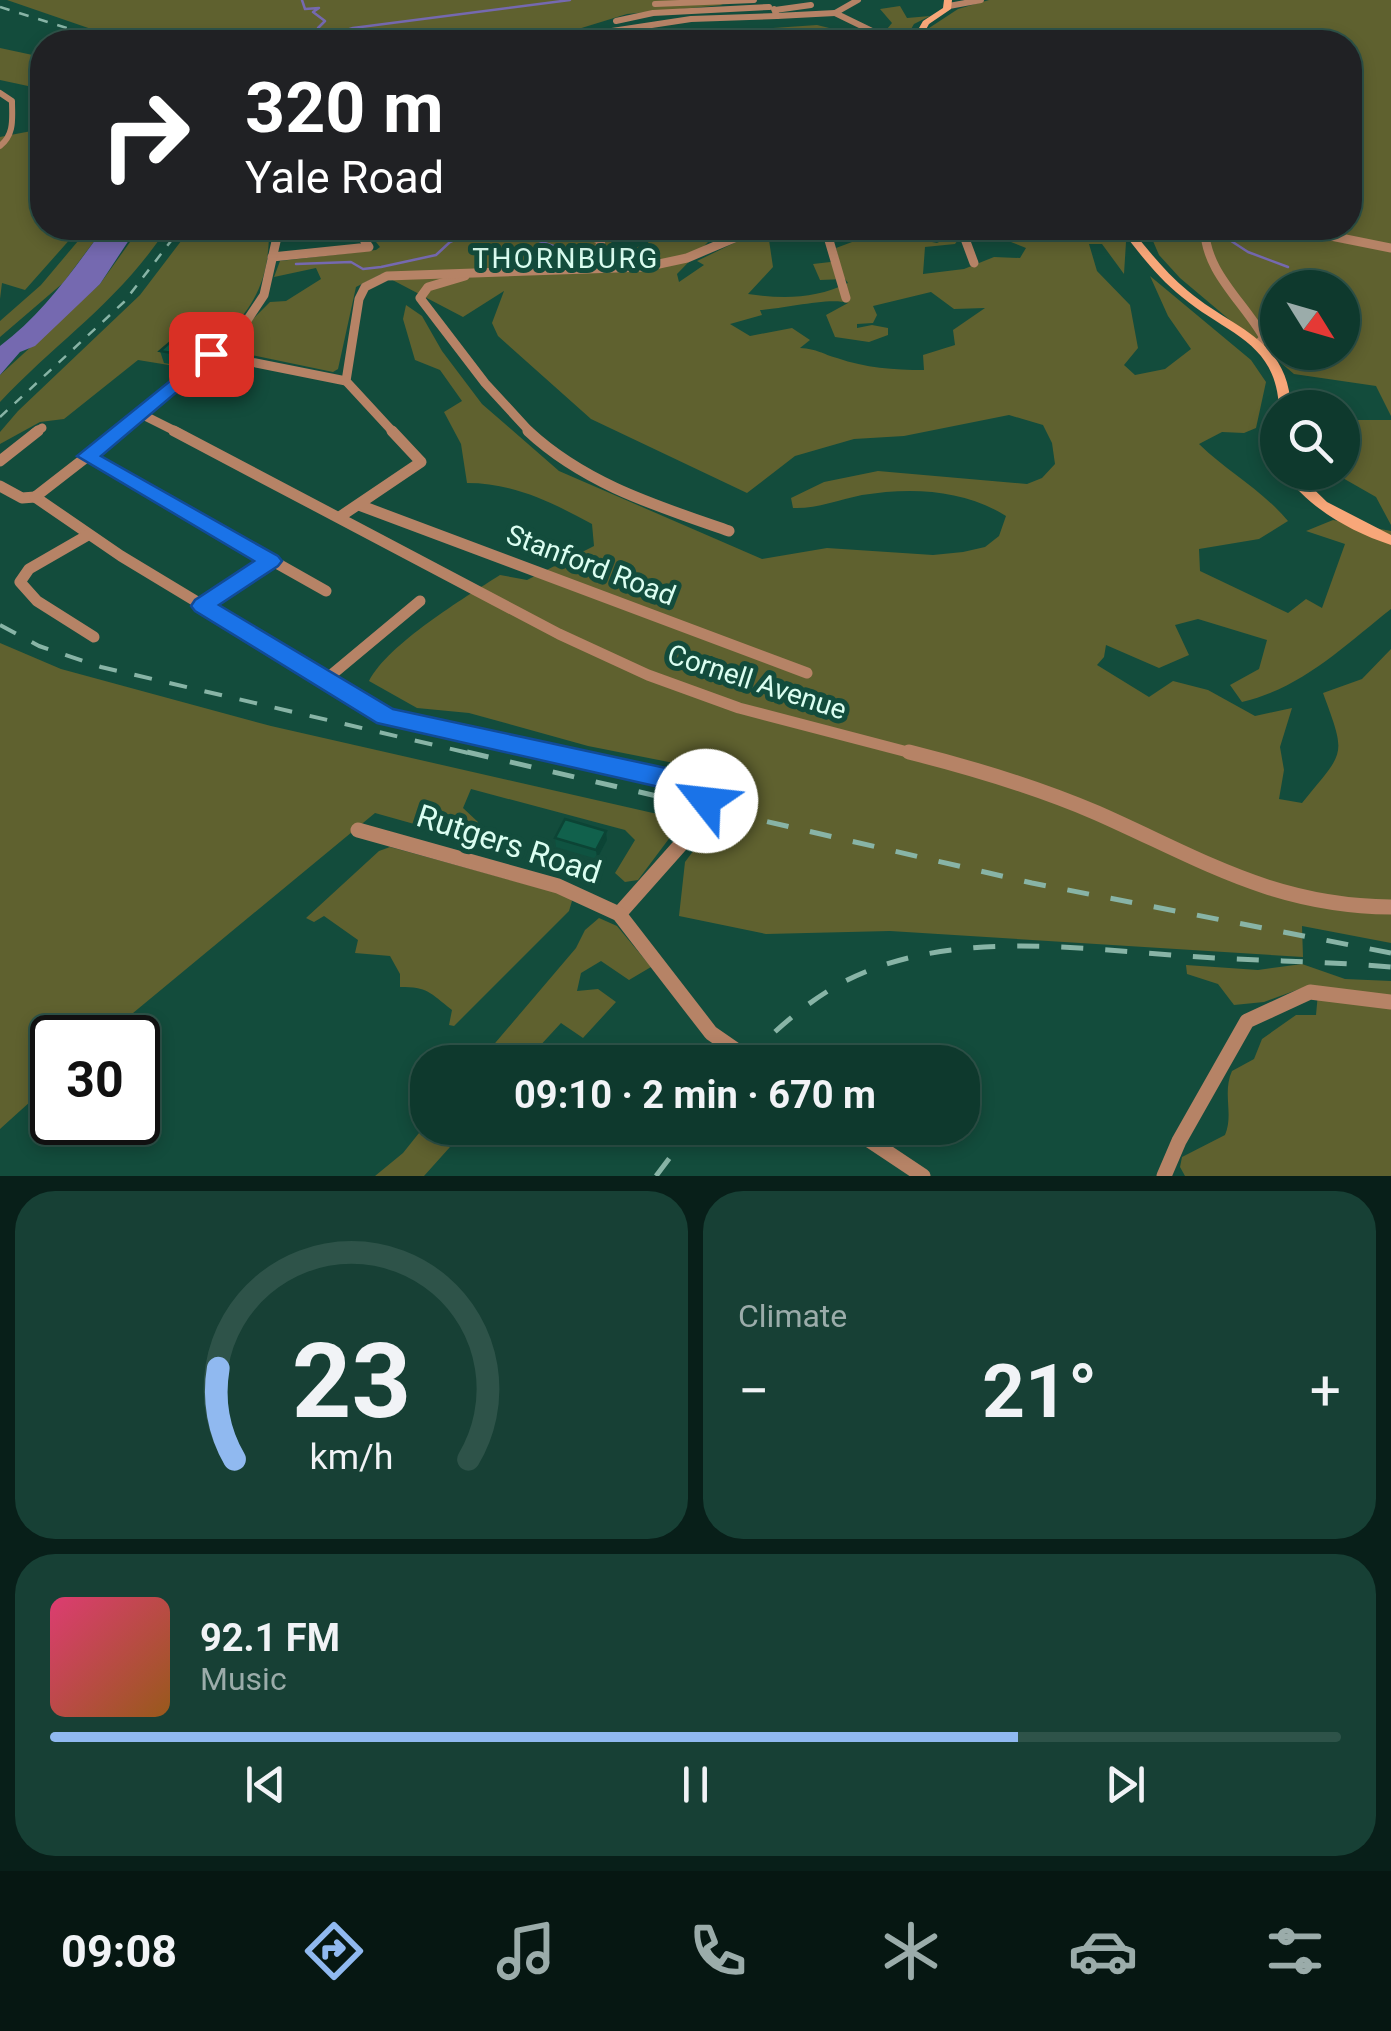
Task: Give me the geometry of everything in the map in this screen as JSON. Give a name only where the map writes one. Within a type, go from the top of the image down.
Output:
[{"type":"street","points":[[655,4],[756,0],[774,11]]},
{"type":"street","points":[[835,14],[856,0]]},
{"type":"street","points":[[921,30],[948,3],[981,0]]},
{"type":"street","points":[[618,30],[811,6]]},
{"type":"street","points":[[616,21],[652,13],[774,11],[835,14],[870,30]]},
{"type":"street","points":[[0,93],[12,101],[8,141],[0,146]]},
{"type":"street","points":[[0,486],[22,498],[35,496],[211,354],[248,320],[264,295],[276,240]]},
{"type":"street","points":[[272,258],[358,250],[370,244],[366,240]]},
{"type":"street","points":[[596,266],[600,240]]},
{"type":"street","points":[[346,381],[359,299],[365,288],[388,276],[645,267],[688,258],[730,240]]},
{"type":"street","points":[[829,240],[846,298]]},
{"type":"street","points":[[965,240],[974,264]]},
{"type":"street","points":[[1135,240],[1188,297],[1258,344],[1278,365],[1285,390]]},
{"type":"street","points":[[1204,240],[1228,288],[1257,322],[1264,338],[1258,344]]},
{"type":"street","points":[[1351,240],[1391,248]]},
{"type":"street","points":[[478,270],[428,287],[420,298],[492,395],[562,460],[645,501],[729,531]]},
{"type":"street","points":[[211,354],[346,381],[420,462],[341,516]]},
{"type":"street","name":"Cornell Avenue","points":[[140,414],[341,516],[559,636],[694,693],[817,731],[936,757],[1059,798],[1270,893],[1360,909],[1391,907]]},
{"type":"street","points":[[0,461],[9,450],[42,428]]},
{"type":"street","points":[[87,456],[326,591]]},
{"type":"street","points":[[1304,490],[1327,509],[1391,540]]},
{"type":"street","points":[[35,496],[88,535],[386,716],[698,787],[706,801],[698,825],[618,914]]},
{"type":"street","name":"Stanford Road","points":[[358,505],[807,673]]},
{"type":"street","points":[[88,535],[29,569],[20,582],[37,601],[94,637]]},
{"type":"street","points":[[203,606],[270,561]]},
{"type":"street","points":[[324,681],[420,601]]},
{"type":"street","name":"Rutgers Road","points":[[358,830],[558,886],[618,914],[711,1033],[728,1045]]},
{"type":"street","points":[[1164,1176],[1178,1141],[1247,1021],[1310,992],[1391,1002]]},
{"type":"street","points":[[876,1145],[923,1176]]},
{"type":"green space","points":[[7,0],[709,0],[723,5],[627,14],[575,30],[94,30]]},
{"type":"green space","points":[[989,0],[1391,0],[1391,416],[1376,386],[1294,374],[1289,370],[1360,370],[1360,270],[1260,270],[1260,345],[1180,278],[1159,255],[1153,240],[1362,240],[1362,30],[926,30],[958,9]]},
{"type":"green space","points":[[900,6],[907,18],[930,16],[910,30],[887,30],[892,23],[880,9]]},
{"type":"green space","points":[[817,25],[837,30],[744,30]]},
{"type":"green space","points":[[0,48],[30,54],[30,86],[0,80]]},
{"type":"green space","points":[[30,131],[30,240],[69,240],[25,290],[2,283],[0,299],[0,137]]},
{"type":"green space","points":[[79,240],[95,240],[63,283],[0,337],[0,321],[41,285]]},
{"type":"green space","points":[[131,240],[158,240],[129,278],[0,402],[0,375],[100,284]]},
{"type":"green space","points":[[182,240],[269,240],[264,274],[248,309],[187,368],[138,360],[64,419],[40,422],[0,444],[0,432],[18,411],[140,295]]},
{"type":"green space","points":[[374,240],[611,241],[613,250],[594,261],[650,240],[712,240],[677,274],[679,282],[704,265],[697,261],[740,240],[769,240],[773,267],[748,294],[786,297],[811,295],[848,283],[845,279],[820,280],[813,264],[839,261],[836,248],[852,242],[958,240],[955,244],[925,247],[923,274],[964,269],[994,257],[1020,258],[1026,248],[1006,240],[1124,240],[1124,274],[1102,244],[1089,244],[1097,271],[1130,305],[1138,348],[1124,365],[1135,375],[1165,369],[1191,349],[1168,316],[1150,276],[1251,360],[1266,382],[1264,390],[1260,390],[1256,428],[1244,433],[1222,432],[1199,444],[1288,521],[1259,539],[1199,549],[1200,571],[1288,613],[1306,599],[1322,608],[1345,544],[1306,531],[1333,520],[1391,531],[1391,609],[1303,676],[1264,696],[1242,702],[1230,685],[1259,669],[1267,640],[1198,619],[1175,625],[1189,655],[1159,668],[1106,645],[1104,657],[1097,665],[1149,697],[1173,681],[1208,690],[1255,716],[1292,708],[1280,747],[1284,770],[1279,799],[1302,803],[1327,773],[1338,752],[1336,730],[1323,693],[1362,679],[1391,649],[1391,943],[1302,926],[1303,957],[890,931],[766,934],[679,916],[685,862],[738,791],[699,768],[588,746],[469,713],[417,708],[369,681],[409,637],[500,575],[527,580],[594,546],[592,524],[562,508],[516,490],[467,483],[461,444],[444,412],[462,401],[440,370],[415,360],[403,319],[406,305],[422,316],[442,351],[482,404],[559,471],[762,559],[827,548],[933,555],[985,547],[999,536],[1006,516],[954,495],[880,492],[802,508],[793,508],[791,498],[824,482],[878,471],[1027,484],[1042,478],[1055,464],[1052,443],[1043,425],[1009,415],[904,436],[854,439],[795,456],[747,493],[591,419],[498,336],[492,323],[504,291],[463,317],[381,274],[356,287],[338,369],[333,372],[223,349],[270,302],[286,301],[321,279],[316,268],[274,277],[280,261],[376,250],[380,247]],"holes":[[[931,292],[954,309],[985,308],[953,330],[955,345],[923,355],[924,370],[869,366],[800,348],[810,340],[792,328],[750,336],[730,324],[762,315],[760,310],[818,302],[848,303],[826,315],[835,337],[869,342],[888,335],[888,328],[857,328],[857,324],[873,323],[877,315],[873,306]]]},
{"type":"green space","points":[[1360,420],[1391,420],[1391,525],[1376,497],[1360,488]]},
{"type":"green space","points":[[0,643],[61,669],[271,726],[675,818],[677,828],[638,880],[625,882],[615,873],[635,840],[625,830],[471,789],[463,808],[478,822],[464,838],[375,813],[131,1015],[30,1015],[30,1102],[0,1129]]},
{"type":"green space","points":[[390,847],[569,896],[572,901],[569,911],[454,1026],[449,1025],[452,1010],[438,999],[417,988],[400,987],[400,974],[390,956],[355,953],[358,940],[324,916],[314,922],[306,918],[379,851]]},
{"type":"green space","points":[[599,918],[617,926],[651,967],[629,980],[601,961],[581,973],[577,991],[598,989],[616,1002],[583,1038],[561,1023],[541,1045],[493,1045],[576,948],[585,930]]},
{"type":"green space","points":[[1302,964],[1345,979],[1391,981],[1391,1176],[1185,1176],[1180,1167],[1182,1157],[1225,1135],[1232,1071],[1254,1059],[1262,1039],[1296,1015],[1316,1015],[1318,993],[1305,987],[1264,1002],[1234,1005],[1218,984],[1187,974],[1186,965],[1258,970]]},
{"type":"green space","points":[[410,1144],[452,1145],[424,1176],[375,1176]]},
{"type":"shaded area","points":[[95,240],[129,240],[100,284],[35,346],[20,352],[0,375],[0,346],[69,276]]},
{"type":"building","points":[[189,326],[201,328],[172,353],[160,351]]},
{"type":"building","points":[[565,819],[606,831],[596,850],[555,838]]},
{"type":"waterway","points":[[302,0],[305,9],[319,8],[313,12],[325,21],[318,30]]},
{"type":"waterway","points":[[346,30],[570,0]]},
{"type":"waterway","points":[[296,264],[351,262],[363,269],[381,267],[436,255],[454,240]]},
{"type":"waterway","points":[[537,240],[570,252]]},
{"type":"waterway","points":[[1230,240],[1248,252],[1288,267]]},
{"type":"railway","points":[[0,7],[73,30]]},
{"type":"railway","points":[[0,417],[124,302],[172,240]]},
{"type":"railway","points":[[0,625],[39,646],[101,667],[477,755]]},
{"type":"railway","points":[[467,752],[1032,883],[1391,953]]},
{"type":"railway","points":[[761,1045],[838,985],[878,967],[920,955],[963,949],[1053,947],[1391,967]]},
{"type":"railway","points":[[656,1176],[679,1145]]},
{"type":"district","name":"THORNBURG","points":[[566,258]]},
{"type":"route","points":[[211,354],[87,456],[270,561],[203,606],[386,716],[689,783],[698,787],[706,801]]}]
